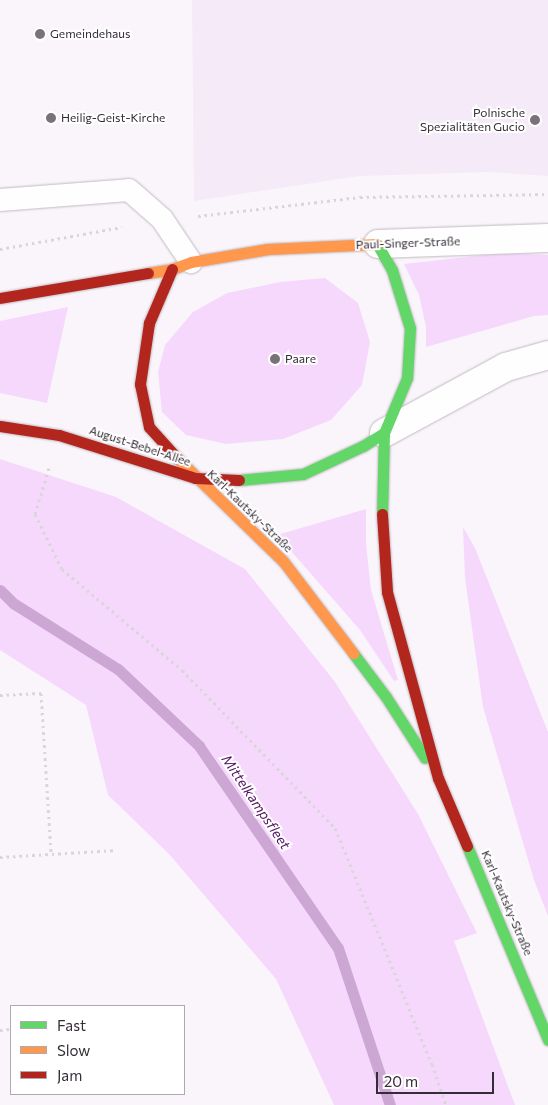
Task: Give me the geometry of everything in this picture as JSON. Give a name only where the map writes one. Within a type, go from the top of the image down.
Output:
[{"type":"street","name":"Paul-Singer-Straße","points":[[182,265],[268,249],[548,238]]},
{"type":"street","name":"Karl-Kautsky-Straße","points":[[378,244],[392,270],[410,328],[407,378],[384,433],[381,531],[387,592],[438,778],[525,980],[548,1040]]},
{"type":"street","points":[[0,298],[182,265]]},
{"type":"street","name":"Karl-Kautsky-Straße","points":[[182,265],[149,323],[140,384],[149,427],[195,478],[283,561],[386,697],[438,778]]},
{"type":"street","points":[[384,433],[506,367],[548,355]]},
{"type":"street","name":"August-Bebel-Allee","points":[[0,426],[59,435],[195,478],[245,480],[303,474],[364,446],[384,433]]},
{"type":"lane","points":[[0,200],[129,190],[162,220],[182,265]]},
{"type":"path","points":[[0,248],[162,220],[360,197],[507,193],[548,194]]},
{"type":"path","points":[[59,435],[35,514],[62,569],[182,670],[335,828],[429,1056],[446,1105]]},
{"type":"path","points":[[0,695],[41,693],[50,854]]},
{"type":"path","points":[[0,857],[117,850]]},
{"type":"shaded area","points":[[192,0],[548,0],[548,176],[489,172],[359,176],[194,201]]},
{"type":"shaded area","points":[[502,253],[548,255],[548,315],[534,316],[426,347],[426,327],[419,295],[404,264]]},
{"type":"shaded area","points":[[325,278],[358,303],[370,342],[362,385],[331,420],[283,439],[226,444],[186,435],[162,412],[158,372],[165,345],[193,312],[227,293],[280,282]]},
{"type":"shaded area","points":[[68,307],[47,403],[0,393],[0,321]]},
{"type":"shaded area","points":[[0,459],[116,497],[245,569],[335,682],[418,814],[477,933],[454,941],[515,1105],[334,1105],[276,979],[169,854],[108,795],[86,705],[0,650]]},
{"type":"shaded area","points":[[366,509],[366,544],[371,590],[398,680],[394,681],[360,630],[277,535]]},
{"type":"shaded area","points":[[463,527],[475,548],[548,732],[548,916],[534,880],[483,707],[465,578]]},
{"type":"waterway","name":"Mittelkampsfleet","points":[[0,590],[13,603],[118,669],[199,746],[338,948],[390,1105]]},
{"type":"traffic: fast","points":[[377,244],[392,270],[410,328],[407,378],[384,433],[382,514]]},
{"type":"traffic: fast","points":[[239,480],[303,474],[363,446],[384,433]]},
{"type":"traffic: fast","points":[[353,653],[386,697],[425,758]]},
{"type":"traffic: fast","points":[[467,846],[548,1040]]},
{"type":"traffic: slow","points":[[148,273],[172,269],[191,262],[268,249],[377,244]]},
{"type":"traffic: slow","points":[[178,459],[283,561],[353,653]]},
{"type":"traffic: jam","points":[[172,269],[149,323],[140,384],[149,427],[178,459]]},
{"type":"traffic: jam","points":[[0,298],[148,273]]},
{"type":"traffic: jam","points":[[0,426],[59,435],[195,478],[239,480]]},
{"type":"traffic: jam","points":[[382,514],[387,592],[438,778],[467,846]]},
{"type":"place","name":"Gemeindehaus","points":[[40,34]]},
{"type":"place","name":"Heilig-Geist-Kirche","points":[[51,118]]},
{"type":"place","name":"Polnische Spezialitäten Gucio","points":[[535,120]]},
{"type":"place","name":"Paare","points":[[275,359]]}]
